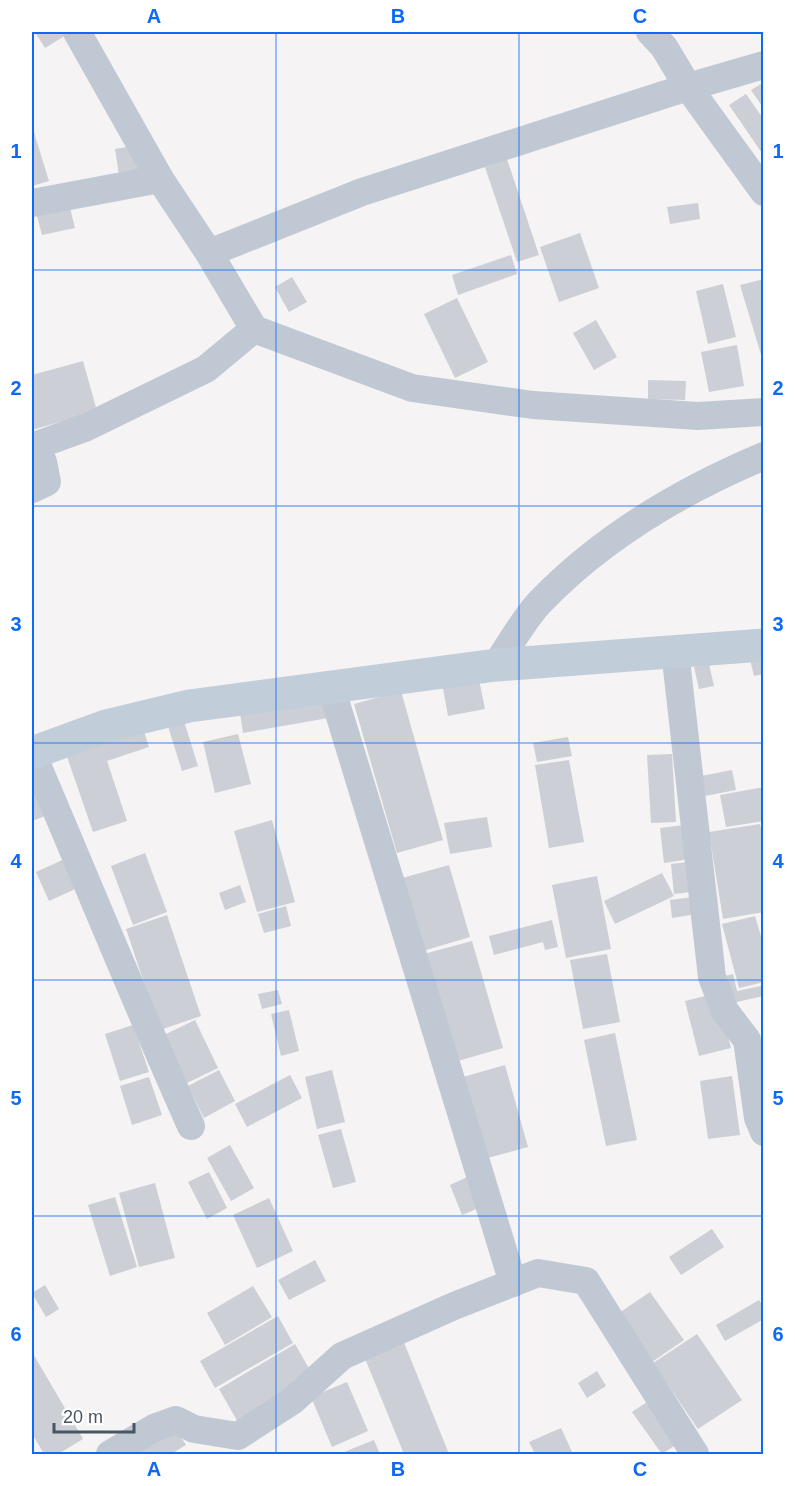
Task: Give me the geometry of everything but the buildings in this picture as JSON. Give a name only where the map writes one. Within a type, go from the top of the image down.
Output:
[{"type":"street","points":[[77,32],[160,179],[209,253],[254,329],[412,388],[533,405],[698,416],[764,412]]},
{"type":"street","points":[[650,32],[664,47],[688,87],[764,192]]},
{"type":"street","points":[[209,253],[362,192],[688,87],[764,65]]},
{"type":"street","points":[[32,203],[160,179]]},
{"type":"street","points":[[32,447],[87,428],[206,369],[254,329]]},
{"type":"street","points":[[496,665],[539,602],[590,556],[679,496],[764,456]]},
{"type":"street","points":[[32,465],[43,462],[46,482],[32,489]]},
{"type":"street","points":[[191,1126],[139,1011],[101,913],[32,753],[106,726],[189,706],[496,665],[764,645]]},
{"type":"street","points":[[675,651],[712,977],[725,1011],[747,1040],[758,1118],[764,1132]]},
{"type":"street","points":[[331,687],[513,1283]]},
{"type":"street","points":[[110,1455],[154,1428],[176,1420],[194,1429],[238,1436],[292,1401],[342,1356],[454,1306],[538,1273],[586,1281],[695,1455]]}]
